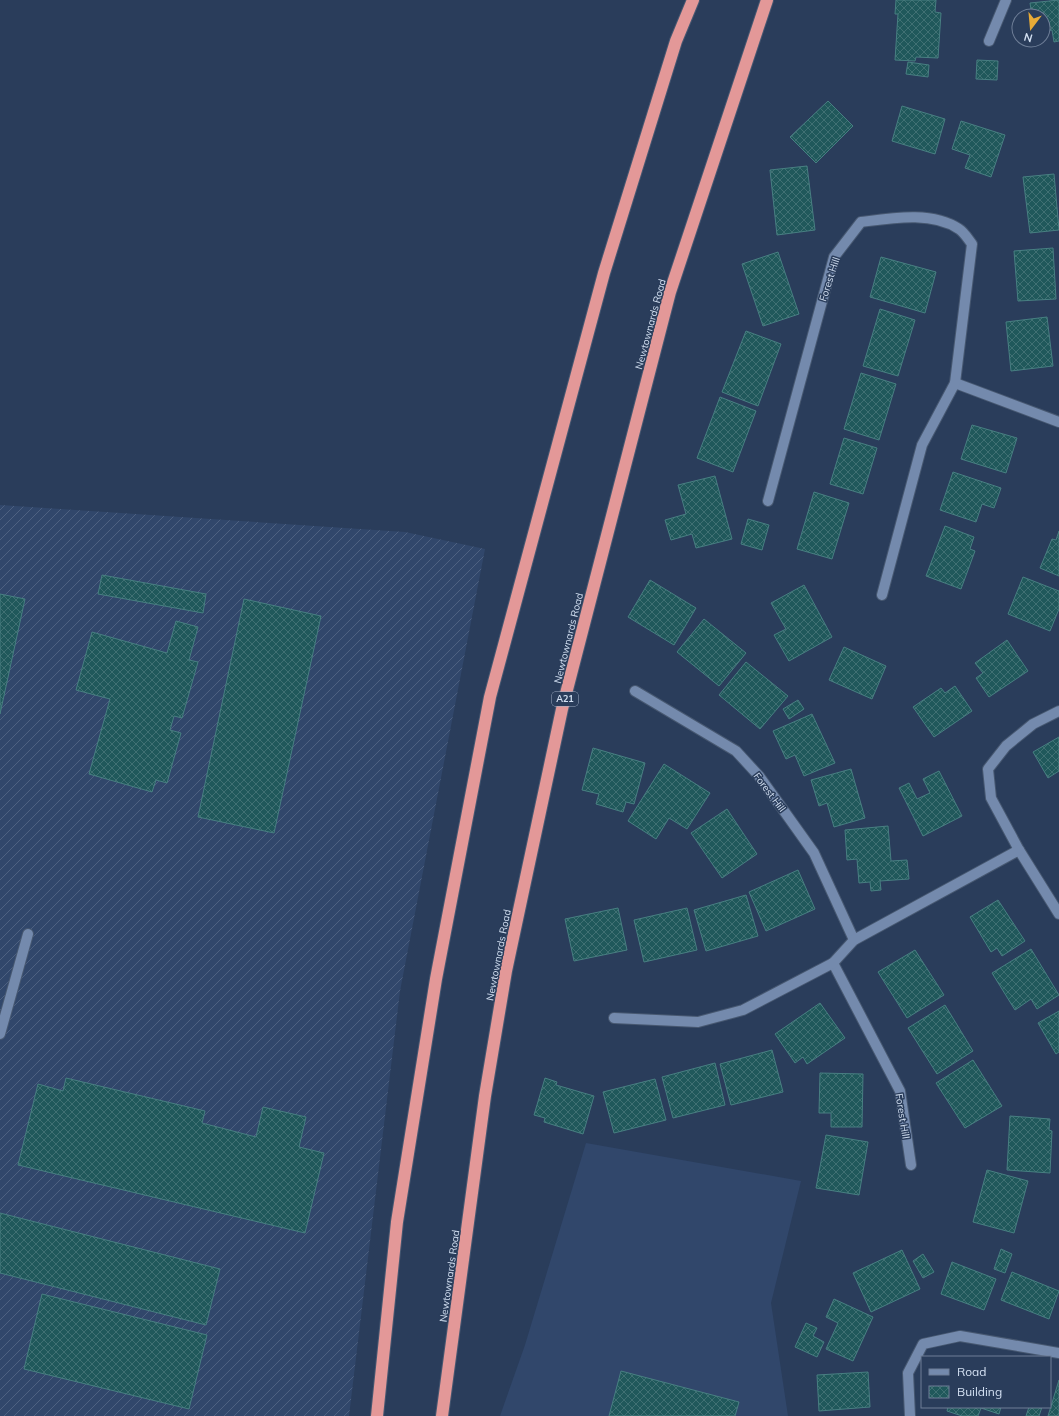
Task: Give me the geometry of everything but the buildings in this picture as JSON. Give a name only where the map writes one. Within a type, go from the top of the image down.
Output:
[{"type":"highway","points":[[377,1416],[398,1214],[436,979],[490,697],[604,273],[676,41],[693,0]]},
{"type":"highway","name":"Newtownards Road","points":[[442,1416],[485,1096],[506,972],[562,710],[670,292],[767,0]]},
{"type":"street","points":[[989,40],[1006,0]]},
{"type":"street","name":"Forest Hill","points":[[768,500],[834,257],[861,222],[897,217],[936,220],[960,230],[972,244],[955,383],[922,445],[882,595]]},
{"type":"street","points":[[955,383],[1059,422]]},
{"type":"street","name":"Forest Hill","points":[[635,691],[736,751],[759,776],[814,853],[854,940]]},
{"type":"street","points":[[1059,711],[1033,724],[1006,746],[988,769],[991,798],[1019,850],[1059,914]]},
{"type":"street","points":[[614,1018],[698,1022],[743,1010],[833,962],[854,940],[1019,850]]},
{"type":"street","points":[[0,1034],[28,934]]},
{"type":"street","name":"Forest Hill","points":[[833,962],[900,1091],[911,1165]]},
{"type":"street","points":[[910,1416],[908,1373],[924,1344],[960,1336],[1059,1353]]},
{"type":"shaded area","points":[[0,505],[405,532],[485,549],[400,991],[349,1416],[0,1416]]},
{"type":"shaded area","points":[[586,1143],[801,1181],[771,1303],[788,1416],[500,1416],[525,1345]]}]
